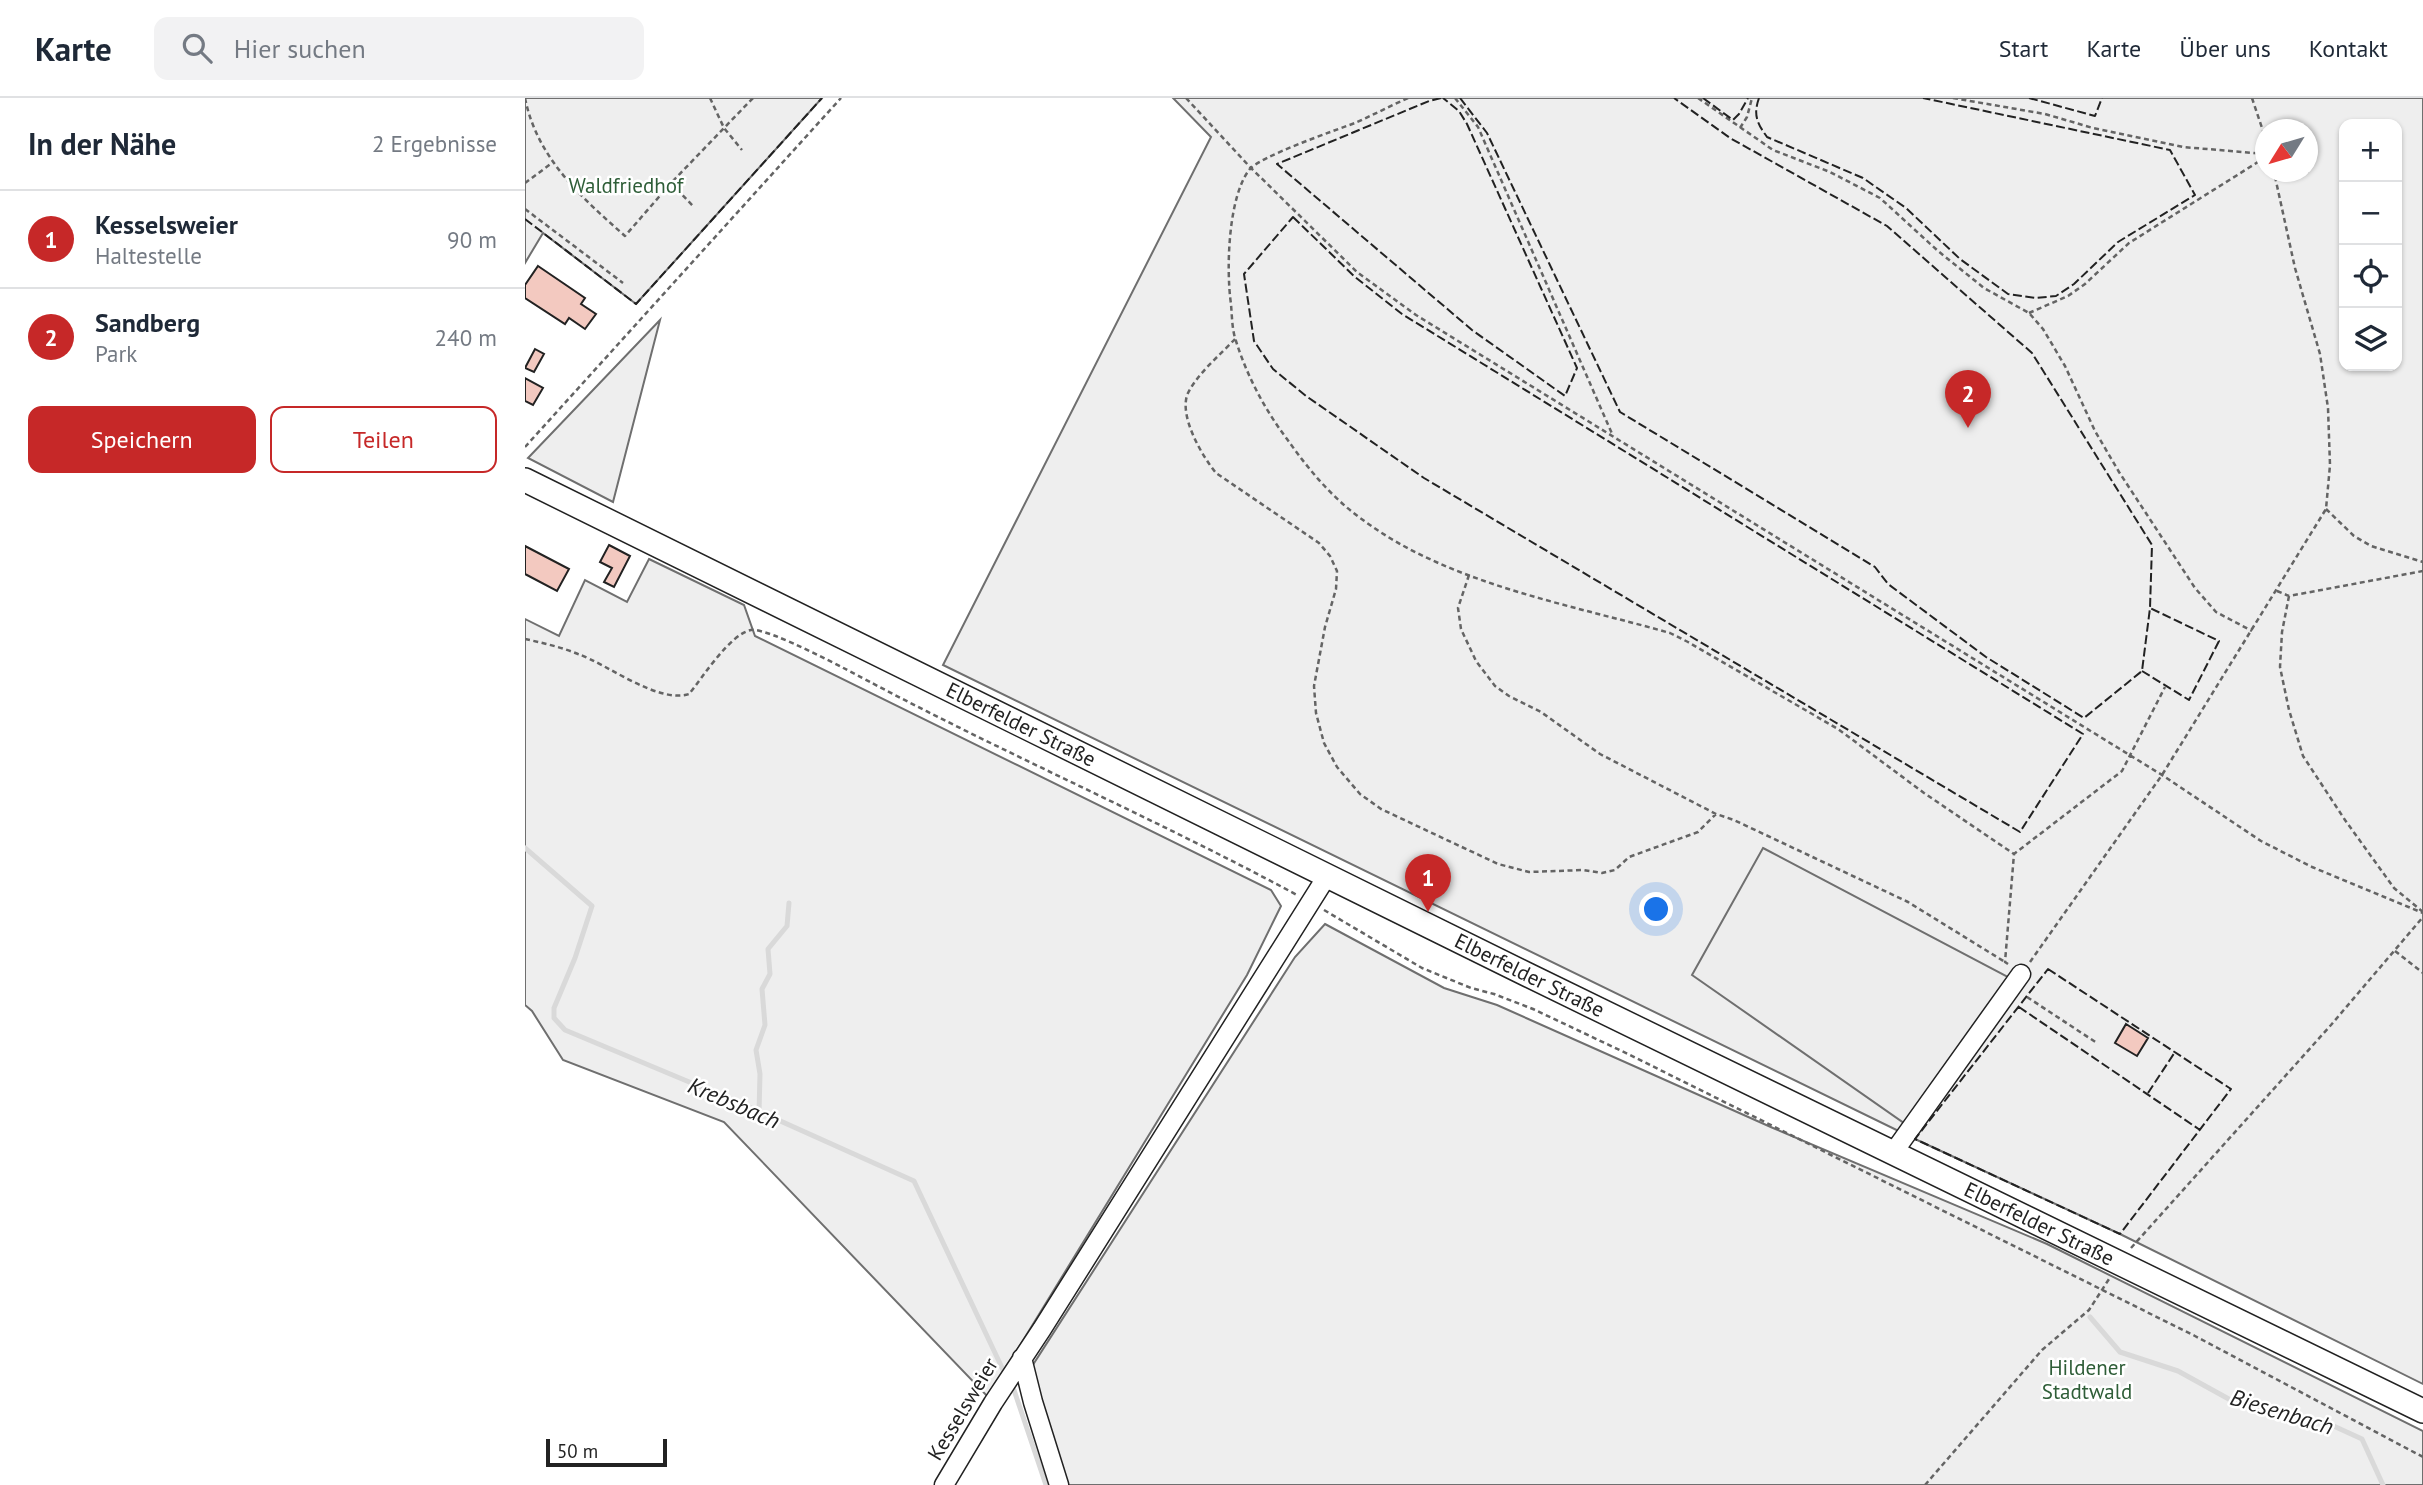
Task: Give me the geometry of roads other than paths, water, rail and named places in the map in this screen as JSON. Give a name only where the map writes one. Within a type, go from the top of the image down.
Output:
[{"type":"main road","name":"Elberfelder Straße","points":[[525,480],[1893,1153],[2123,1258],[2423,1411]]},
{"type":"street","name":"Kesselsweier","points":[[944,1485],[1327,876]]},
{"type":"street","points":[[1893,1153],[2017,981]]},
{"type":"street","name":"Kesselsweier","points":[[1022,1358],[1059,1485]]},
{"type":"waterway","name":"Krebsbach","points":[[525,848],[592,906],[575,958],[554,1008],[554,1018],[565,1030],[749,1107],[914,1181],[1004,1372]]},
{"type":"waterway","points":[[759,1112],[760,1074],[756,1050],[765,1025],[762,989],[770,974],[768,949],[787,926],[789,903]]},
{"type":"waterway","name":"Biesenbach","points":[[2090,1317],[2120,1352],[2178,1371],[2236,1403],[2327,1423],[2362,1439],[2383,1485]]},
{"type":"waterway","name":"Krebsbach","points":[[1014,1390],[1046,1485]]},
{"type":"place","name":"Sandberg","points":[[1968,428]]},
{"type":"place","name":"Kesselsweier","points":[[1428,912]]},
{"type":"park label","name":"Waldfriedhof","points":[[626,186]]},
{"type":"park label","name":"Hildener Stadtwald","points":[[2087,1380]]}]
